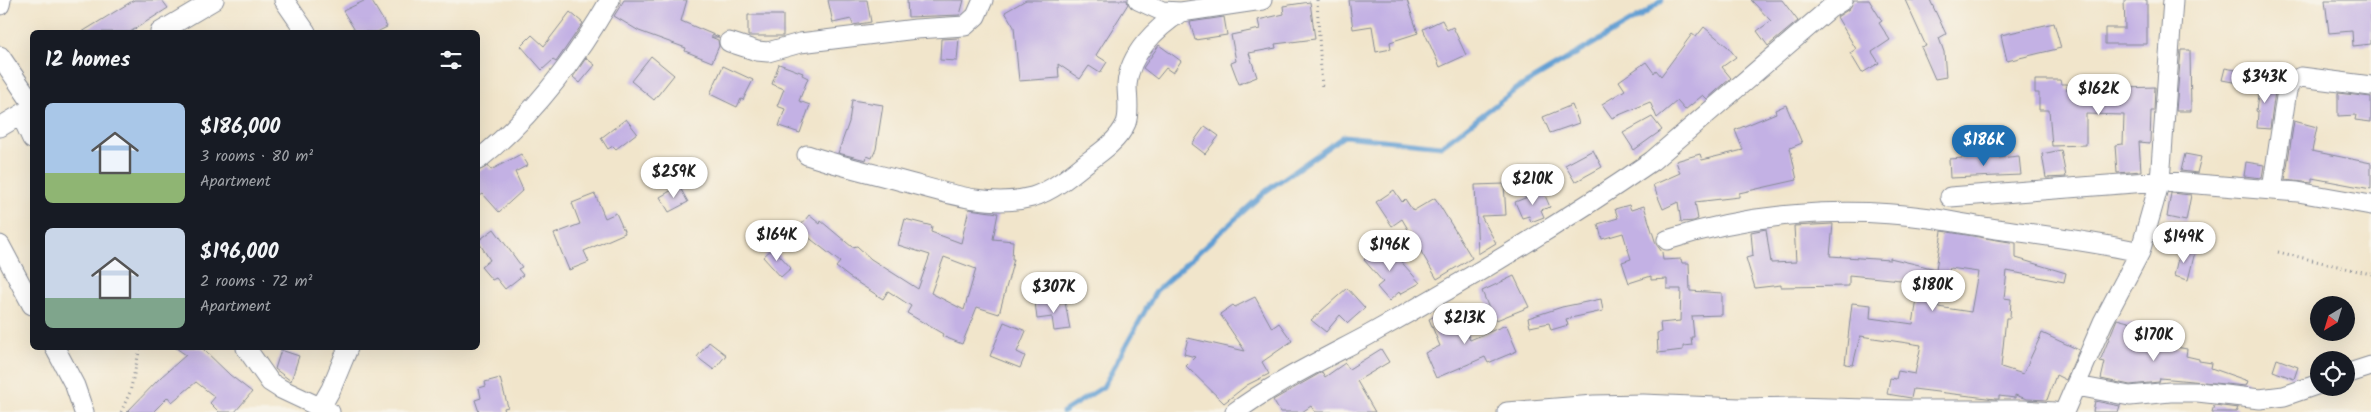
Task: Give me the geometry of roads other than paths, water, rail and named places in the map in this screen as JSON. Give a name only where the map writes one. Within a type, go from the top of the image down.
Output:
[{"type":"street","points":[[0,5],[1,0]]},
{"type":"street","points":[[163,30],[214,0]]},
{"type":"street","points":[[284,0],[305,30]]},
{"type":"street","points":[[480,158],[502,138],[555,81],[586,41],[610,0]]},
{"type":"street","points":[[729,42],[757,51],[768,52],[800,43],[965,26],[976,16],[983,0]]},
{"type":"street","points":[[1138,0],[1162,11],[1181,12],[1262,0]]},
{"type":"street","points":[[1235,412],[1274,386],[1366,336],[1533,238],[1631,176],[1652,161],[1829,9],[1843,0]]},
{"type":"street","points":[[2064,412],[2077,386],[2103,322],[2140,252],[2160,181],[2172,0]]},
{"type":"street","points":[[807,155],[847,168],[992,202],[1012,201],[1033,196],[1051,188],[1077,171],[1117,137],[1127,120],[1127,82],[1131,66],[1156,31],[1181,12]]},
{"type":"street","points":[[0,56],[29,109],[0,127]]},
{"type":"street","points":[[2272,190],[2287,90],[2292,81],[2301,77],[2371,86]]},
{"type":"street","points":[[1950,197],[2160,181],[2272,190],[2335,198],[2371,205]]},
{"type":"street","points":[[1667,240],[1706,228],[1760,217],[1868,214],[1929,218],[2090,242],[2140,252]]},
{"type":"street","points":[[0,245],[30,301]]},
{"type":"street","points":[[56,350],[75,386],[84,412]]},
{"type":"street","points":[[247,350],[270,382],[323,410],[347,350]]},
{"type":"street","points":[[2355,371],[2371,366]]},
{"type":"street","points":[[2077,386],[2130,396],[2170,392],[2198,392],[2260,399],[2284,396],[2310,387]]},
{"type":"street","points":[[1507,412],[1594,405],[1643,404],[1739,408],[1793,407],[2054,412]]},
{"type":"waterway","points":[[1063,412],[1103,387],[1156,291],[1266,191],[1344,136],[1441,146],[1518,88],[1647,12],[1662,0]]}]
